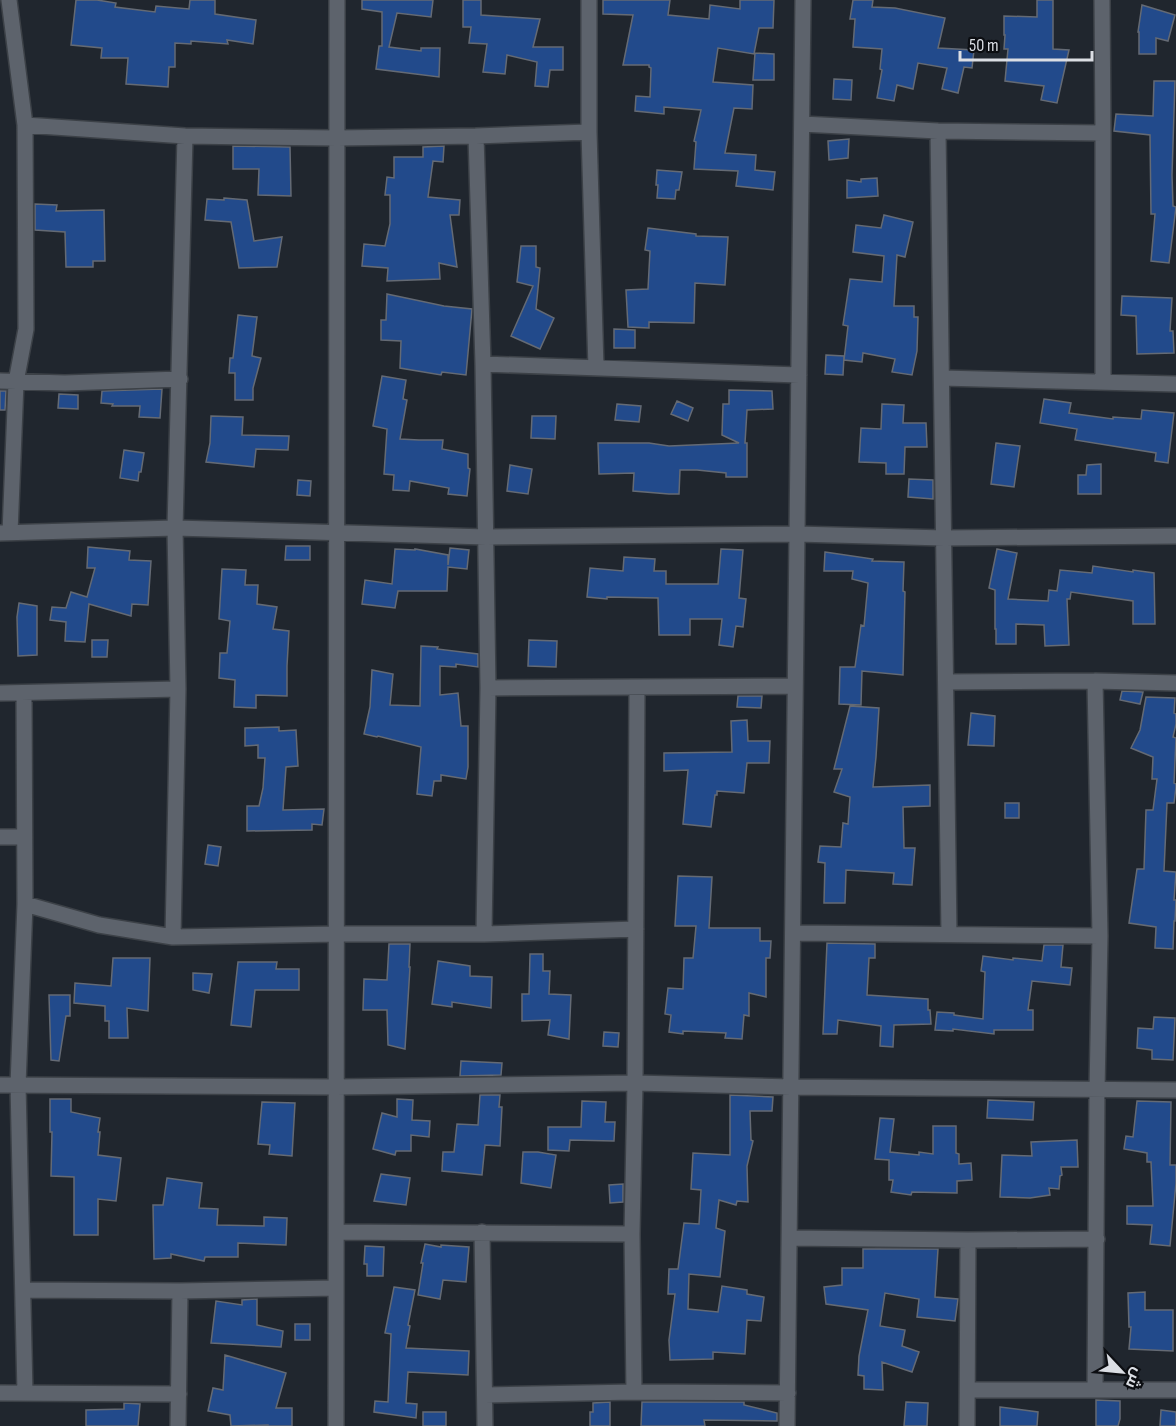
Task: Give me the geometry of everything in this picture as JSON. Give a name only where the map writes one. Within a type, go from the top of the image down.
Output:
[{"type":"street","points":[[9,0],[26,125],[26,329],[16,382],[5,533],[175,528],[486,537],[797,534],[944,538],[1176,536]]},
{"type":"street","points":[[336,1426],[338,0]]},
{"type":"street","points":[[590,0],[589,132],[596,368]]},
{"type":"street","points":[[787,1426],[803,0]]},
{"type":"street","points":[[1102,0],[1103,381]]},
{"type":"street","points":[[802,124],[938,131],[1103,133]]},
{"type":"street","points":[[26,125],[186,136],[337,138],[589,132]]},
{"type":"street","points":[[938,131],[949,934]]},
{"type":"street","points":[[173,937],[178,689],[175,528],[186,136]]},
{"type":"street","points":[[476,136],[483,364],[488,688],[484,934]]},
{"type":"street","points":[[483,364],[799,375]]},
{"type":"street","points":[[942,378],[1176,384]]},
{"type":"street","points":[[0,381],[65,383],[180,379]]},
{"type":"street","points":[[1095,681],[1100,936],[1095,1390]]},
{"type":"street","points":[[946,682],[1176,683]]},
{"type":"street","points":[[488,688],[795,686]]},
{"type":"street","points":[[634,1392],[632,1234],[638,688]]},
{"type":"street","points":[[0,693],[178,689]]},
{"type":"street","points":[[24,693],[25,904],[18,1085],[25,1393]]},
{"type":"street","points":[[0,837],[24,837]]},
{"type":"street","points":[[25,904],[99,925],[173,937],[484,934],[636,929]]},
{"type":"street","points":[[793,933],[1100,936]]},
{"type":"street","points":[[0,1085],[336,1087],[635,1083],[791,1087],[1176,1090]]},
{"type":"street","points":[[336,1232],[632,1234]]},
{"type":"street","points":[[482,1232],[485,1426]]},
{"type":"street","points":[[789,1238],[1097,1239]]},
{"type":"street","points":[[968,1240],[968,1426]]},
{"type":"street","points":[[23,1290],[180,1291],[336,1288]]},
{"type":"street","points":[[178,1426],[180,1291]]},
{"type":"street","points":[[968,1389],[1176,1390]]},
{"type":"street","points":[[485,1395],[634,1392],[788,1393]]},
{"type":"street","points":[[0,1394],[179,1394]]},
{"type":"building","points":[[76,0],[97,0],[116,3],[115,7],[155,12],[156,6],[189,9],[190,0],[215,0],[215,14],[256,20],[253,44],[227,40],[228,44],[191,41],[191,44],[175,43],[175,67],[169,67],[168,87],[126,84],[128,58],[101,58],[102,48],[71,45]]},
{"type":"building","points":[[362,0],[433,0],[431,17],[397,13],[389,47],[421,51],[421,48],[440,48],[439,77],[376,69],[379,46],[382,46],[382,12],[362,9]]},
{"type":"building","points":[[463,0],[481,0],[481,15],[540,19],[533,47],[563,47],[563,70],[550,70],[548,87],[535,86],[537,62],[507,55],[505,74],[483,72],[487,44],[469,43],[471,27],[463,27]]},
{"type":"building","points":[[603,0],[670,0],[668,15],[709,19],[710,5],[740,9],[740,0],[774,0],[773,28],[759,28],[754,54],[718,48],[713,82],[753,85],[752,109],[734,108],[725,153],[756,155],[755,170],[775,172],[773,190],[736,186],[738,171],[694,169],[696,142],[694,141],[701,110],[664,107],[664,114],[635,111],[636,96],[650,97],[651,68],[649,65],[623,65],[633,15],[603,14]]},
{"type":"building","points":[[853,0],[873,0],[872,7],[895,8],[945,18],[938,48],[974,50],[972,68],[964,67],[958,93],[942,89],[947,68],[918,63],[913,89],[897,85],[894,101],[877,98],[882,70],[880,69],[882,49],[853,47],[855,19],[850,19]]},
{"type":"building","points":[[1037,0],[1053,0],[1053,49],[1069,50],[1057,103],[1041,100],[1044,86],[1005,81],[1008,49],[1004,49],[1004,16],[1037,17]]},
{"type":"building","points":[[1142,5],[1175,15],[1168,41],[1156,38],[1156,54],[1139,54],[1138,32]]},
{"type":"building","points":[[755,53],[774,54],[774,80],[753,80]]},
{"type":"building","points":[[834,79],[852,80],[851,100],[833,99]]},
{"type":"building","points":[[1154,81],[1175,81],[1172,175],[1173,206],[1176,207],[1169,263],[1151,261],[1155,214],[1151,214],[1150,135],[1114,131],[1116,114],[1153,116]]},
{"type":"building","points":[[849,139],[848,158],[829,160],[828,141]]},
{"type":"building","points":[[233,146],[290,147],[291,196],[258,195],[259,169],[233,169]]},
{"type":"building","points":[[444,146],[443,162],[433,161],[428,197],[460,200],[459,215],[450,215],[457,267],[439,263],[440,279],[387,281],[388,268],[362,266],[364,244],[385,246],[390,224],[390,195],[385,195],[387,177],[394,178],[394,157],[423,157],[423,147]]},
{"type":"building","points":[[657,170],[682,172],[675,199],[657,198]]},
{"type":"building","points":[[877,178],[878,196],[847,198],[847,180],[861,182],[861,179]]},
{"type":"building","points":[[224,198],[247,200],[254,241],[282,237],[277,267],[239,268],[231,222],[205,220],[207,199],[224,200]]},
{"type":"building","points":[[35,204],[57,205],[56,211],[104,210],[105,261],[93,261],[93,267],[66,267],[65,232],[35,230]]},
{"type":"building","points":[[884,215],[913,222],[905,257],[897,255],[894,306],[914,306],[914,317],[918,317],[917,351],[912,375],[892,372],[895,359],[863,353],[862,362],[844,360],[848,326],[843,325],[850,279],[882,282],[884,256],[853,252],[856,225],[881,228]]},
{"type":"building","points":[[648,228],[696,234],[696,236],[728,237],[725,285],[695,283],[694,323],[649,322],[649,328],[628,327],[626,290],[648,289],[650,251],[645,250]]},
{"type":"building","points":[[521,246],[536,246],[536,267],[540,268],[536,309],[554,318],[540,349],[511,336],[533,286],[517,282]]},
{"type":"building","points":[[387,294],[444,306],[472,309],[466,375],[442,372],[441,375],[400,368],[401,341],[381,340],[381,320],[386,320]]},
{"type":"building","points":[[1122,296],[1172,298],[1170,331],[1173,331],[1174,353],[1137,354],[1136,316],[1121,315]]},
{"type":"building","points":[[238,315],[257,317],[252,356],[261,358],[253,388],[253,400],[235,400],[235,373],[229,373]]},
{"type":"building","points":[[614,329],[635,330],[635,348],[614,348]]},
{"type":"building","points":[[826,355],[844,356],[843,375],[825,374]]},
{"type":"building","points":[[382,376],[406,380],[403,399],[407,400],[400,439],[443,440],[442,449],[468,454],[468,468],[470,469],[467,496],[448,494],[449,488],[410,481],[409,491],[393,490],[394,475],[384,474],[387,429],[373,426]]},
{"type":"building","points":[[162,389],[160,418],[139,417],[140,406],[112,406],[113,404],[101,403],[102,391]]},
{"type":"building","points":[[729,390],[772,391],[773,409],[747,410],[745,443],[747,443],[747,477],[726,477],[726,473],[680,470],[679,494],[669,494],[633,491],[634,473],[599,474],[598,443],[649,443],[669,446],[739,443],[722,435],[723,404],[729,404]]},
{"type":"building","points":[[0,391],[6,391],[5,410],[0,410]]},
{"type":"building","points":[[59,394],[78,395],[78,409],[58,408]]},
{"type":"building","points":[[1044,399],[1071,403],[1069,413],[1113,419],[1113,417],[1141,419],[1142,410],[1174,413],[1168,463],[1155,461],[1156,453],[1075,440],[1077,429],[1040,423]]},
{"type":"building","points":[[677,401],[693,408],[688,421],[671,414]]},
{"type":"building","points":[[617,404],[641,406],[639,422],[615,420]]},
{"type":"building","points":[[882,404],[904,405],[903,423],[926,423],[927,447],[905,447],[904,474],[886,474],[886,463],[859,462],[861,428],[881,429]]},
{"type":"building","points":[[211,416],[243,417],[242,435],[289,436],[288,450],[256,449],[254,467],[206,462],[210,443]]},
{"type":"building","points":[[532,416],[556,416],[555,439],[531,438]]},
{"type":"building","points":[[996,443],[1020,446],[1014,487],[991,484]]},
{"type":"building","points":[[124,450],[144,453],[138,481],[120,478]]},
{"type":"building","points":[[1101,464],[1101,494],[1078,494],[1078,475],[1086,475],[1087,465]]},
{"type":"building","points":[[510,465],[532,469],[528,494],[507,491]]},
{"type":"building","points":[[909,479],[933,480],[933,499],[908,497]]},
{"type":"building","points":[[298,480],[311,481],[310,496],[297,495]]},
{"type":"building","points":[[286,546],[310,546],[310,560],[285,560]]},
{"type":"building","points":[[88,547],[130,551],[129,560],[151,561],[148,605],[132,604],[131,616],[89,604],[85,642],[65,641],[66,622],[50,620],[52,607],[66,608],[71,592],[87,597],[95,568],[87,568]]},
{"type":"building","points":[[450,548],[469,550],[467,569],[448,567],[447,591],[398,591],[395,608],[362,604],[365,580],[392,584],[395,549],[415,549],[448,555],[448,565]]},
{"type":"building","points":[[721,549],[743,550],[739,598],[746,599],[743,627],[736,626],[733,647],[719,645],[722,619],[690,619],[690,635],[659,635],[658,598],[587,597],[590,568],[623,571],[624,557],[655,559],[654,571],[666,571],[666,584],[718,584]]},
{"type":"building","points":[[997,549],[1017,553],[1008,599],[1048,601],[1049,590],[1057,591],[1060,570],[1092,573],[1093,566],[1154,573],[1155,624],[1133,624],[1133,601],[1071,592],[1070,599],[1067,599],[1069,645],[1045,646],[1044,625],[1016,624],[1016,644],[996,644],[995,590],[989,588]]},
{"type":"building","points":[[825,552],[873,559],[872,561],[904,562],[903,675],[862,671],[861,705],[839,704],[840,667],[855,667],[861,625],[864,626],[868,583],[852,579],[853,571],[824,571]]},
{"type":"building","points":[[222,569],[246,570],[245,585],[258,585],[257,604],[277,607],[273,629],[289,631],[287,696],[256,695],[256,708],[234,707],[235,680],[219,678],[220,653],[227,653],[230,621],[219,619]]},
{"type":"building","points":[[19,603],[37,606],[37,655],[18,656]]},
{"type":"building","points":[[92,640],[108,640],[107,657],[92,657]]},
{"type":"building","points":[[529,640],[557,641],[556,667],[528,666]]},
{"type":"building","points":[[421,646],[478,654],[478,667],[456,664],[456,667],[440,666],[440,695],[458,693],[461,726],[468,726],[468,767],[466,779],[441,775],[441,781],[434,781],[432,796],[417,794],[421,747],[364,734],[370,707],[372,670],[393,674],[390,705],[420,706]]},
{"type":"building","points":[[1122,691],[1143,692],[1140,704],[1120,700]]},
{"type":"building","points":[[738,696],[762,696],[761,708],[737,707]]},
{"type":"building","points":[[1146,697],[1175,698],[1176,724],[1173,737],[1176,738],[1174,783],[1176,787],[1174,803],[1167,803],[1164,871],[1176,872],[1173,949],[1155,948],[1156,927],[1129,923],[1137,869],[1144,869],[1146,810],[1153,810],[1157,779],[1152,779],[1153,757],[1131,748],[1140,730]]},
{"type":"building","points":[[850,706],[879,708],[873,787],[930,785],[930,806],[903,807],[904,848],[915,848],[912,885],[893,884],[894,873],[846,870],[845,903],[824,903],[825,863],[818,862],[820,846],[841,847],[843,823],[848,824],[850,797],[834,792],[842,769],[834,769]]},
{"type":"building","points":[[971,713],[995,716],[994,746],[968,745]]},
{"type":"building","points":[[747,720],[748,741],[770,741],[769,763],[747,763],[744,793],[717,791],[711,827],[683,824],[688,770],[664,771],[664,753],[732,752],[731,721]]},
{"type":"building","points":[[279,727],[279,731],[296,730],[298,766],[286,767],[283,810],[324,809],[322,825],[312,824],[312,830],[247,831],[247,806],[259,806],[265,758],[258,758],[258,745],[245,746],[245,728]]},
{"type":"building","points":[[1005,803],[1019,803],[1019,818],[1005,818]]},
{"type":"building","points":[[208,845],[221,847],[218,866],[205,864]]},
{"type":"building","points":[[678,876],[712,877],[709,928],[760,928],[760,941],[771,941],[770,958],[766,958],[766,997],[749,993],[749,1016],[744,1015],[742,1039],[725,1038],[726,1033],[669,1032],[671,1015],[665,1014],[668,988],[683,989],[684,958],[693,958],[696,926],[675,926]]},
{"type":"building","points":[[827,943],[875,944],[875,958],[869,958],[867,995],[928,999],[931,1024],[894,1025],[893,1047],[880,1046],[881,1026],[838,1020],[837,1034],[823,1034]]},
{"type":"building","points":[[389,944],[410,944],[405,1049],[388,1045],[387,1010],[363,1010],[364,979],[387,980]]},
{"type":"building","points":[[1044,945],[1063,945],[1061,967],[1072,968],[1070,985],[1032,981],[1028,1010],[1033,1010],[1033,1030],[994,1030],[994,1034],[953,1029],[953,1031],[935,1030],[937,1012],[983,1019],[985,972],[981,971],[983,956],[1042,961]]},
{"type":"building","points":[[530,954],[543,954],[543,971],[550,971],[549,994],[571,995],[569,1039],[548,1035],[550,1020],[522,1021],[522,994],[529,994]]},
{"type":"building","points":[[113,958],[150,958],[148,1011],[127,1008],[128,1038],[109,1038],[109,1021],[105,1021],[105,1006],[74,1003],[75,983],[111,986]]},
{"type":"building","points":[[438,961],[470,966],[470,976],[492,977],[491,1008],[452,1002],[452,1007],[432,1004]]},
{"type":"building","points":[[238,962],[277,962],[276,969],[299,969],[299,990],[255,990],[251,1027],[231,1025]]},
{"type":"building","points":[[193,973],[212,974],[209,993],[193,990]]},
{"type":"building","points":[[49,995],[70,995],[70,1016],[66,1016],[59,1061],[51,1060]]},
{"type":"building","points":[[1154,1017],[1175,1018],[1173,1060],[1152,1059],[1152,1050],[1137,1048],[1138,1028],[1153,1029]]},
{"type":"building","points":[[604,1032],[619,1033],[618,1047],[603,1046]]},
{"type":"building","points":[[461,1061],[502,1063],[501,1075],[460,1076]]},
{"type":"building","points":[[480,1095],[500,1095],[499,1107],[502,1107],[500,1146],[485,1145],[482,1175],[442,1171],[443,1152],[454,1152],[457,1124],[478,1125]]},
{"type":"building","points":[[730,1095],[773,1097],[772,1111],[750,1111],[751,1140],[753,1141],[747,1166],[748,1202],[737,1201],[736,1205],[719,1200],[716,1228],[725,1231],[720,1277],[689,1274],[688,1309],[718,1312],[722,1286],[747,1290],[747,1294],[764,1297],[761,1321],[747,1320],[745,1354],[713,1352],[713,1359],[670,1360],[669,1340],[675,1294],[668,1294],[669,1269],[678,1269],[684,1223],[699,1224],[701,1190],[691,1189],[693,1153],[730,1155]]},
{"type":"building","points":[[50,1099],[71,1099],[71,1112],[100,1118],[98,1155],[121,1158],[116,1201],[98,1199],[98,1235],[74,1235],[74,1177],[51,1176]]},
{"type":"building","points":[[397,1099],[413,1100],[412,1120],[430,1121],[429,1137],[411,1135],[411,1151],[396,1151],[395,1155],[373,1149],[382,1113],[397,1117]]},
{"type":"building","points":[[988,1100],[1034,1102],[1033,1120],[987,1118]]},
{"type":"building","points":[[582,1101],[606,1102],[605,1122],[615,1122],[614,1141],[570,1140],[569,1151],[548,1150],[548,1127],[581,1127]]},
{"type":"building","points":[[1137,1101],[1171,1102],[1170,1165],[1176,1165],[1176,1183],[1170,1246],[1150,1244],[1152,1225],[1127,1224],[1127,1206],[1153,1206],[1151,1162],[1147,1162],[1147,1153],[1124,1149],[1126,1136],[1133,1137]]},
{"type":"building","points":[[262,1102],[295,1103],[292,1156],[269,1154],[270,1145],[258,1144]]},
{"type":"building","points":[[880,1118],[894,1119],[890,1152],[933,1154],[933,1126],[956,1126],[956,1153],[959,1154],[959,1164],[971,1163],[972,1180],[957,1181],[957,1193],[912,1192],[911,1195],[891,1192],[893,1180],[889,1180],[889,1160],[875,1159]]},
{"type":"building","points":[[1077,1140],[1078,1167],[1061,1167],[1059,1189],[1049,1188],[1050,1195],[1030,1198],[1000,1197],[1002,1155],[1032,1156],[1031,1142]]},
{"type":"building","points":[[523,1152],[556,1155],[551,1188],[521,1183]]},
{"type":"building","points":[[381,1174],[410,1178],[406,1205],[374,1201]]},
{"type":"building","points":[[167,1178],[202,1183],[199,1208],[218,1209],[217,1225],[264,1226],[264,1217],[287,1218],[286,1245],[238,1243],[238,1257],[205,1257],[204,1261],[171,1254],[171,1258],[154,1259],[153,1205],[163,1205]]},
{"type":"building","points":[[623,1184],[623,1202],[610,1203],[609,1185]]},
{"type":"building","points":[[425,1244],[441,1247],[441,1245],[469,1247],[466,1282],[443,1280],[440,1299],[418,1295]]},
{"type":"building","points":[[365,1246],[384,1247],[383,1276],[367,1276],[367,1264],[364,1264]]},
{"type":"building","points":[[863,1249],[938,1249],[935,1297],[958,1299],[955,1321],[917,1317],[919,1299],[885,1293],[880,1326],[905,1330],[902,1346],[919,1352],[912,1372],[882,1362],[883,1390],[864,1389],[864,1376],[858,1375],[859,1356],[868,1310],[826,1304],[824,1287],[842,1285],[842,1268],[863,1268]]},
{"type":"building","points":[[394,1287],[415,1290],[406,1348],[469,1351],[468,1375],[408,1372],[406,1403],[417,1404],[416,1418],[374,1412],[375,1401],[388,1402],[391,1334],[385,1333]]},
{"type":"building","points":[[1145,1292],[1145,1310],[1173,1310],[1173,1351],[1129,1349],[1131,1327],[1129,1327],[1128,1293]]},
{"type":"building","points":[[257,1299],[257,1325],[283,1331],[281,1347],[211,1343],[216,1301],[242,1305],[242,1300]]},
{"type":"building","points":[[295,1324],[310,1324],[310,1340],[295,1340]]},
{"type":"building","points":[[225,1355],[286,1373],[276,1408],[292,1408],[292,1426],[231,1426],[230,1415],[208,1411],[213,1388],[223,1390]]},
{"type":"building","points":[[1096,1400],[1120,1401],[1118,1426],[1096,1426]]},
{"type":"building","points":[[610,1402],[610,1426],[590,1426],[590,1412],[593,1412],[593,1403]]},
{"type":"building","points":[[642,1402],[744,1402],[744,1405],[777,1413],[777,1421],[704,1420],[705,1426],[641,1426]]},
{"type":"building","points":[[906,1402],[928,1403],[927,1426],[904,1426]]},
{"type":"building","points":[[124,1403],[140,1404],[138,1426],[86,1426],[86,1410],[124,1409]]},
{"type":"building","points":[[1000,1407],[1038,1412],[1037,1426],[1000,1426]]},
{"type":"building","points":[[1161,1410],[1176,1412],[1176,1426],[1160,1426]]},
{"type":"building","points":[[423,1412],[446,1412],[446,1426],[423,1426]]}]
